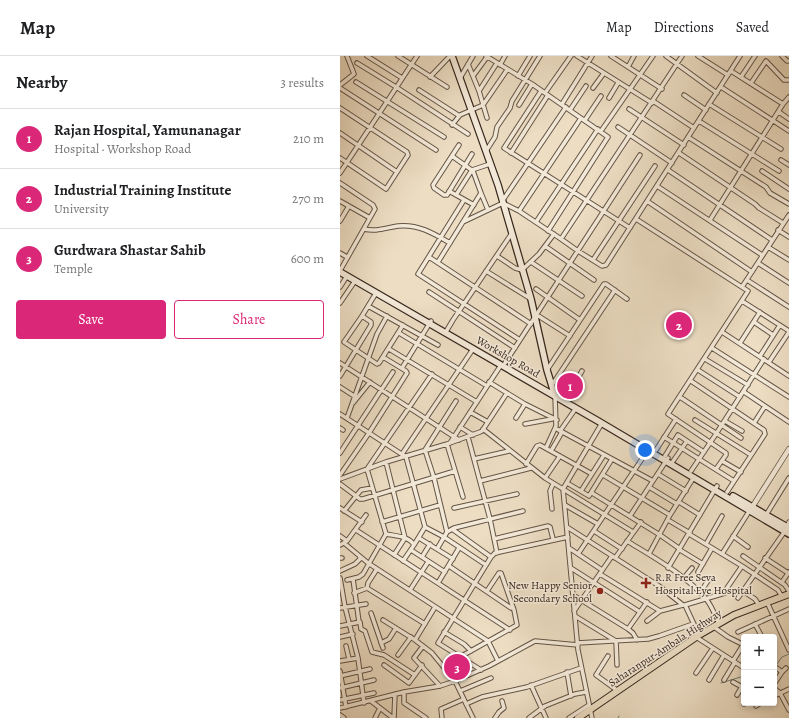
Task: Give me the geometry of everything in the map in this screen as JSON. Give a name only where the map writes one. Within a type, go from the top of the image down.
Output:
[{"type":"main road","points":[[451,56],[503,202],[536,316],[555,394]]},
{"type":"main road","name":"Workshop Road","points":[[340,269],[473,349],[503,364]]},
{"type":"main road","name":"Workshop Road","points":[[340,272],[376,293],[447,330],[555,394],[602,424],[691,471],[751,509],[788,528]]},
{"type":"main road","name":"Workshop Road","points":[[555,394],[566,398],[649,449],[656,450],[694,477],[727,492],[751,509],[766,514],[788,528]]},
{"type":"main road","name":"Saharanpur-Ambala Highway","points":[[578,718],[589,708],[618,691],[716,625],[734,615],[789,593]]},
{"type":"street","points":[[340,85],[354,74],[347,56]]},
{"type":"street","points":[[367,56],[402,78]]},
{"type":"street","points":[[398,56],[447,87]]},
{"type":"street","points":[[340,173],[417,56]]},
{"type":"street","points":[[430,77],[451,56]]},
{"type":"street","points":[[460,79],[473,56]]},
{"type":"street","points":[[474,76],[486,56],[532,84],[608,136],[608,139],[548,230]]},
{"type":"street","points":[[479,91],[505,56]]},
{"type":"street","points":[[518,76],[530,56]]},
{"type":"street","points":[[486,152],[495,136],[499,124],[540,56]]},
{"type":"street","points":[[511,153],[571,56]]},
{"type":"street","points":[[577,56],[618,83],[694,128]]},
{"type":"street","points":[[562,104],[592,56]]},
{"type":"street","points":[[611,56],[662,89]]},
{"type":"street","points":[[628,67],[634,56]]},
{"type":"street","points":[[536,222],[599,130],[630,90],[639,74],[653,56]]},
{"type":"street","points":[[666,56],[717,92]]},
{"type":"street","points":[[561,239],[662,89],[682,56]]},
{"type":"street","points":[[698,56],[728,75]]},
{"type":"street","points":[[741,77],[755,56]]},
{"type":"street","points":[[782,56],[789,61]]},
{"type":"street","points":[[503,202],[602,266],[606,265],[721,87],[738,57]]},
{"type":"street","points":[[751,83],[766,61],[784,80],[789,80]]},
{"type":"street","points":[[357,63],[468,134]]},
{"type":"street","points":[[468,64],[474,76],[487,118]]},
{"type":"street","points":[[452,124],[458,116],[483,105],[508,70]]},
{"type":"street","points":[[731,71],[783,104]]},
{"type":"street","points":[[593,88],[604,73]]},
{"type":"street","points":[[356,82],[444,137]]},
{"type":"street","points":[[609,98],[618,83]]},
{"type":"street","points":[[519,105],[532,84]]},
{"type":"street","points":[[570,110],[586,86]]},
{"type":"street","points":[[721,87],[789,130]]},
{"type":"street","points":[[340,88],[436,150]]},
{"type":"street","points":[[419,90],[458,116]]},
{"type":"street","points":[[541,91],[505,147],[506,150],[630,228]]},
{"type":"street","points":[[684,95],[706,110]]},
{"type":"street","points":[[519,211],[583,119],[602,96]]},
{"type":"street","points":[[710,220],[783,104],[789,97]]},
{"type":"street","points":[[709,104],[781,149]]},
{"type":"street","points":[[463,222],[503,202],[566,107]]},
{"type":"street","points":[[340,108],[408,153],[408,156],[386,189],[340,158]]},
{"type":"street","points":[[629,109],[684,145]]},
{"type":"street","points":[[779,112],[789,119]]},
{"type":"street","points":[[699,121],[779,171]]},
{"type":"street","points":[[618,127],[672,163]]},
{"type":"street","points":[[340,133],[397,172]]},
{"type":"street","points":[[688,137],[766,187],[770,193],[789,204]]},
{"type":"street","points":[[459,145],[433,187],[445,195],[472,154]]},
{"type":"street","points":[[679,153],[759,208],[786,222]]},
{"type":"street","points":[[462,497],[449,444],[488,384],[531,324],[640,155]]},
{"type":"street","points":[[452,156],[472,170],[488,210]]},
{"type":"street","points":[[781,160],[789,165]]},
{"type":"street","points":[[456,194],[472,170],[490,164]]},
{"type":"street","points":[[593,260],[655,166]]},
{"type":"street","points":[[668,170],[772,240]]},
{"type":"street","points":[[762,171],[789,189]]},
{"type":"street","points":[[340,183],[375,207],[375,211],[340,269]]},
{"type":"street","points":[[657,186],[762,255]]},
{"type":"street","points":[[449,191],[474,205]]},
{"type":"street","points":[[438,262],[480,193]]},
{"type":"street","points":[[464,200],[418,274],[520,340]]},
{"type":"street","points":[[340,201],[370,218]]},
{"type":"street","points":[[647,201],[752,272]]},
{"type":"street","points":[[340,221],[349,206]]},
{"type":"street","points":[[742,287],[778,230],[786,222],[789,214]]},
{"type":"street","points":[[636,218],[748,291],[668,414],[726,453],[716,469]]},
{"type":"street","points":[[364,229],[373,231],[398,226],[411,226],[427,230],[450,243]]},
{"type":"street","points":[[778,230],[789,237]]},
{"type":"street","points":[[447,330],[512,233]]},
{"type":"street","points":[[497,256],[515,268],[522,270],[532,262],[554,234]]},
{"type":"street","points":[[545,246],[594,280]]},
{"type":"street","points":[[768,247],[789,260]]},
{"type":"street","points":[[340,253],[347,257]]},
{"type":"street","points":[[429,257],[531,324]]},
{"type":"street","points":[[532,262],[582,296]]},
{"type":"street","points":[[758,263],[789,283]]},
{"type":"street","points":[[486,271],[531,298]]},
{"type":"street","points":[[340,287],[347,276]]},
{"type":"street","points":[[747,280],[789,306]]},
{"type":"street","points":[[340,303],[354,281]]},
{"type":"street","points":[[548,370],[604,284],[627,299]]},
{"type":"street","points":[[536,289],[580,320]]},
{"type":"street","points":[[552,385],[614,290]]},
{"type":"street","points":[[429,292],[515,348]]},
{"type":"street","points":[[376,293],[344,342],[378,364],[403,326]]},
{"type":"street","points":[[742,301],[789,331],[769,362]]},
{"type":"street","points":[[368,306],[438,345]]},
{"type":"street","points":[[740,343],[760,312]]},
{"type":"street","points":[[340,376],[372,323],[362,316]]},
{"type":"street","points":[[347,418],[377,334],[387,316]]},
{"type":"street","points":[[536,316],[570,336]]},
{"type":"street","points":[[402,368],[430,322]]},
{"type":"street","points":[[754,322],[773,335]]},
{"type":"street","points":[[760,356],[780,325]]},
{"type":"street","points":[[722,332],[789,375]]},
{"type":"street","points":[[399,333],[459,370],[507,393],[555,420]]},
{"type":"street","points":[[712,348],[789,397]]},
{"type":"street","points":[[388,349],[432,374],[476,402]]},
{"type":"street","points":[[402,454],[473,349]]},
{"type":"street","points":[[340,475],[407,373],[402,368],[383,357]]},
{"type":"street","points":[[705,359],[748,385]]},
{"type":"street","points":[[691,471],[722,426],[764,359]]},
{"type":"street","points":[[340,363],[459,440]]},
{"type":"street","points":[[698,370],[740,397]]},
{"type":"street","points":[[566,398],[582,371]]},
{"type":"street","points":[[340,453],[393,372]]},
{"type":"street","points":[[367,470],[432,374]]},
{"type":"street","points":[[690,381],[763,428],[765,432],[727,492]]},
{"type":"street","points":[[351,405],[370,382]]},
{"type":"street","points":[[340,387],[354,396]]},
{"type":"street","points":[[744,392],[789,422]]},
{"type":"street","points":[[340,479],[386,462],[449,444],[480,432],[507,393]]},
{"type":"street","points":[[546,448],[555,428],[555,394]]},
{"type":"street","points":[[680,397],[741,438]]},
{"type":"street","points":[[447,532],[434,478],[425,450],[456,401]]},
{"type":"street","points":[[516,418],[525,404]]},
{"type":"street","points":[[754,423],[765,406]]},
{"type":"street","points":[[551,451],[576,408]]},
{"type":"street","points":[[470,412],[488,422]]},
{"type":"street","points":[[340,414],[406,457],[425,527],[444,537],[486,565]]},
{"type":"street","points":[[656,450],[676,419]]},
{"type":"street","points":[[525,424],[555,420]]},
{"type":"street","points":[[695,420],[751,455]]},
{"type":"street","points":[[725,421],[742,432]]},
{"type":"street","points":[[592,718],[581,668],[574,614],[563,489],[602,424]]},
{"type":"street","points":[[460,427],[473,435]]},
{"type":"street","points":[[555,428],[653,481]]},
{"type":"street","points":[[483,429],[509,451],[553,484],[633,532]]},
{"type":"street","points":[[669,460],[673,442],[678,435],[704,452]]},
{"type":"street","points":[[468,437],[490,519],[497,553]]},
{"type":"street","points":[[664,437],[734,481]]},
{"type":"street","points":[[630,516],[658,474],[687,441]]},
{"type":"street","points":[[526,464],[538,445],[540,445],[592,474]]},
{"type":"street","points":[[578,554],[649,449]]},
{"type":"street","points":[[722,554],[789,450]]},
{"type":"street","points":[[474,460],[509,451]]},
{"type":"street","points":[[581,491],[604,455]]},
{"type":"street","points":[[545,478],[560,456]]},
{"type":"street","points":[[567,483],[589,496],[612,459]]},
{"type":"street","points":[[722,461],[740,472]]},
{"type":"street","points":[[386,462],[405,538],[394,555]]},
{"type":"street","points":[[480,481],[531,468]]},
{"type":"street","points":[[367,470],[386,534]]},
{"type":"street","points":[[340,484],[362,499],[455,471]]},
{"type":"street","points":[[658,474],[686,491]]},
{"type":"street","points":[[603,475],[670,515]]},
{"type":"street","points":[[649,554],[670,515],[694,477]]},
{"type":"street","points":[[766,514],[789,478]]},
{"type":"street","points":[[552,509],[550,491],[553,484]]},
{"type":"street","points":[[649,487],[700,514]]},
{"type":"street","points":[[344,511],[361,490],[372,488]]},
{"type":"street","points":[[668,568],[716,488]]},
{"type":"street","points":[[592,493],[660,534],[703,564]]},
{"type":"street","points":[[454,508],[517,494]]},
{"type":"street","points":[[382,522],[440,505]]},
{"type":"street","points":[[565,505],[598,524]]},
{"type":"street","points":[[340,508],[362,522]]},
{"type":"street","points":[[437,549],[447,532],[452,529],[523,511]]},
{"type":"street","points":[[340,545],[346,542],[366,515]]},
{"type":"street","points":[[706,544],[722,516]]},
{"type":"street","points":[[668,520],[755,574],[778,590],[782,597]]},
{"type":"street","points":[[574,614],[602,570],[622,549],[640,522]]},
{"type":"street","points":[[494,540],[548,526],[550,527],[553,539]]},
{"type":"street","points":[[403,561],[425,527]]},
{"type":"street","points":[[567,528],[660,586],[684,605],[698,636],[713,648],[741,666]]},
{"type":"street","points":[[738,598],[765,558],[788,528]]},
{"type":"street","points":[[452,529],[491,557]]},
{"type":"street","points":[[356,530],[510,630]]},
{"type":"street","points":[[594,531],[622,549]]},
{"type":"street","points":[[386,534],[405,538],[413,542],[414,545]]},
{"type":"street","points":[[347,580],[361,575],[386,534]]},
{"type":"street","points":[[340,536],[360,557],[368,563],[488,641],[498,661]]},
{"type":"street","points":[[733,536],[748,547]]},
{"type":"street","points":[[481,670],[438,643],[491,557],[497,553],[553,539],[568,537]]},
{"type":"street","points":[[419,538],[453,559]]},
{"type":"street","points":[[627,541],[649,554],[700,593],[706,599],[716,625],[728,638],[741,644]]},
{"type":"street","points":[[422,557],[430,544]]},
{"type":"street","points":[[438,583],[460,548]]},
{"type":"street","points":[[569,548],[602,570]]},
{"type":"street","points":[[698,572],[712,548]]},
{"type":"street","points":[[411,550],[445,572]]},
{"type":"street","points":[[743,556],[787,586],[789,593]]},
{"type":"street","points":[[340,570],[355,564],[360,557]]},
{"type":"street","points":[[765,558],[789,573],[782,582]]},
{"type":"street","points":[[410,590],[428,562]]},
{"type":"street","points":[[449,566],[512,608]]},
{"type":"street","points":[[727,588],[742,566]]},
{"type":"street","points":[[571,568],[640,612]]},
{"type":"street","points":[[683,579],[692,568]]},
{"type":"street","points":[[367,588],[368,583],[377,569]]},
{"type":"street","points":[[460,657],[510,630],[517,624],[500,573],[487,591]]},
{"type":"street","points":[[600,574],[660,611]]},
{"type":"street","points":[[340,578],[342,597],[353,634],[358,658],[364,703]]},
{"type":"street","points":[[352,579],[359,622],[361,623],[362,630],[365,631],[372,652],[384,656],[415,676]]},
{"type":"street","points":[[700,593],[709,579]]},
{"type":"street","points":[[354,593],[367,588]]},
{"type":"street","points":[[367,588],[425,624]]},
{"type":"street","points":[[743,591],[755,599],[759,605]]},
{"type":"street","points":[[647,621],[660,611],[725,593]]},
{"type":"street","points":[[573,594],[628,629],[633,633],[637,640]]},
{"type":"street","points":[[628,629],[647,602]]},
{"type":"street","points":[[767,602],[789,650]]},
{"type":"street","points":[[340,608],[366,604]]},
{"type":"street","points":[[415,640],[436,607]]},
{"type":"street","points":[[738,632],[789,609]]},
{"type":"street","points":[[371,613],[383,648]]},
{"type":"street","points":[[574,614],[616,641]]},
{"type":"street","points":[[383,620],[411,637],[432,653],[455,681],[471,717]]},
{"type":"street","points":[[340,626],[359,622]]},
{"type":"street","points":[[340,708],[404,692],[440,686],[455,681],[481,670],[535,640],[578,644],[637,640],[659,636],[693,624]]},
{"type":"street","points":[[755,624],[760,634]]},
{"type":"street","points":[[381,643],[389,639],[396,628]]},
{"type":"street","points":[[444,632],[464,644],[471,651]]},
{"type":"street","points":[[340,637],[353,634]]},
{"type":"street","points":[[398,655],[411,637]]},
{"type":"street","points":[[616,641],[617,665]]},
{"type":"street","points":[[346,646],[349,659]]},
{"type":"street","points":[[423,646],[414,657],[440,686]]},
{"type":"street","points":[[696,673],[713,648]]},
{"type":"street","points":[[724,680],[741,650]]},
{"type":"street","points":[[709,680],[724,655]]},
{"type":"street","points":[[608,656],[596,675],[618,691]]},
{"type":"street","points":[[340,661],[358,658]]},
{"type":"street","points":[[384,665],[409,683],[422,665]]},
{"type":"street","points":[[340,676],[370,668]]},
{"type":"street","points":[[466,704],[482,697],[531,685],[581,668]]},
{"type":"street","points":[[777,668],[782,672]]},
{"type":"street","points":[[777,680],[786,668]]},
{"type":"street","points":[[340,671],[341,688],[346,707]]},
{"type":"street","points":[[567,672],[571,696]]},
{"type":"street","points":[[460,690],[491,678]]},
{"type":"street","points":[[341,688],[374,680]]},
{"type":"street","points":[[733,682],[741,684]]},
{"type":"street","points":[[531,685],[546,718]]},
{"type":"street","points":[[737,695],[741,688]]},
{"type":"street","points":[[777,694],[789,689]]},
{"type":"street","points":[[777,690],[780,693],[789,710]]},
{"type":"street","points":[[404,692],[404,703],[426,718]]},
{"type":"street","points":[[529,718],[547,705],[586,692]]},
{"type":"street","points":[[340,700],[374,693]]},
{"type":"street","points":[[394,718],[395,694]]},
{"type":"street","points":[[442,718],[441,709],[464,699]]},
{"type":"street","points":[[371,701],[394,718]]},
{"type":"street","points":[[495,718],[498,712],[504,708],[502,701]]},
{"type":"street","points":[[375,718],[380,708]]},
{"type":"street","points":[[569,718],[589,708]]},
{"type":"street","points":[[340,716],[344,718]]},
{"type":"waterway","points":[[777,664],[782,657],[789,654]]},
{"type":"waterway","points":[[721,683],[741,677]]},
{"type":"place","name":"Industrial Training Institute","points":[[679,325]]},
{"type":"place","name":"Rajan Hospital, Yamunanagar","points":[[570,386]]},
{"type":"place","name":"R.R Free Seva Hospital Eye Hospital","points":[[646,583]]},
{"type":"place","name":"New Happy Senior Secondary School","points":[[600,591]]},
{"type":"place","name":"Gurdwara Shastar Sahib","points":[[457,667]]}]
